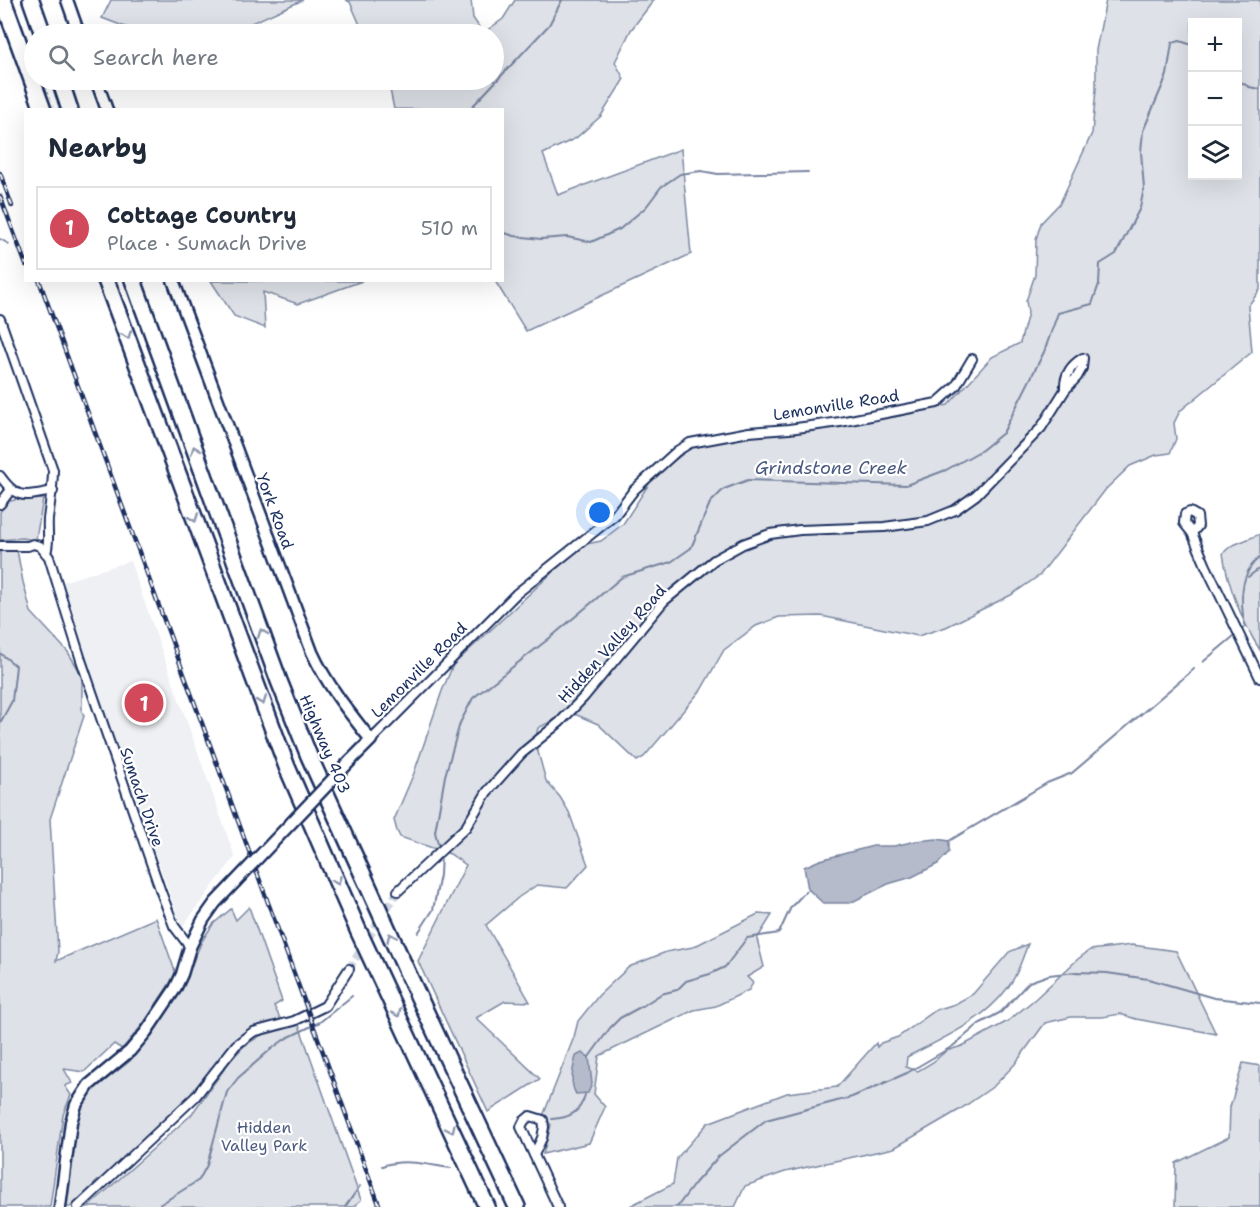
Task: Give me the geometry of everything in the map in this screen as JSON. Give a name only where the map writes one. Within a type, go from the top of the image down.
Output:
[{"type":"highway","points":[[3,0],[24,58]]},
{"type":"highway","points":[[30,0],[39,24]]},
{"type":"highway","points":[[36,90],[42,108]]},
{"type":"highway","points":[[63,90],[69,108]]},
{"type":"highway","points":[[107,282],[287,767],[358,930],[486,1207]]},
{"type":"highway","name":"Highway 403","points":[[134,282],[279,681],[342,831],[517,1207]]},
{"type":"highway","points":[[460,1086],[526,1207]]},
{"type":"street","points":[[67,0],[75,24]]},
{"type":"street","points":[[100,90],[106,108]]},
{"type":"street","name":"York Road","points":[[174,282],[312,652],[335,694],[371,740]]},
{"type":"street","points":[[0,319],[53,470],[53,491],[45,528],[44,551]]},
{"type":"street","name":"Lemonville Road","points":[[60,1207],[71,1122],[76,1105],[89,1085],[130,1052],[146,1032],[175,989],[190,947],[215,903],[351,760],[516,594],[615,515],[634,490],[677,451],[690,443],[749,432],[840,422],[936,404],[956,386],[972,359]]},
{"type":"street","name":"Hidden Valley Road","points":[[398,891],[466,827],[487,792],[521,754],[560,722],[584,697],[664,602],[714,560],[744,544],[770,534],[800,530],[884,527],[928,521],[955,510],[976,495],[1041,428],[1065,390]]},
{"type":"street","points":[[0,477],[10,491],[32,495],[53,491]]},
{"type":"street","points":[[0,504],[10,491]]},
{"type":"street","points":[[1192,533],[1260,678]]},
{"type":"street","points":[[0,546],[33,544],[40,546],[44,551]]},
{"type":"street","name":"Sumach Drive","points":[[44,551],[161,892],[174,926],[190,947]]},
{"type":"street","points":[[78,1207],[195,1097],[236,1045],[253,1032],[294,1021],[325,1006],[349,969]]},
{"type":"street","points":[[534,1155],[544,1127],[543,1120],[530,1116],[521,1127],[558,1207]]},
{"type":"shaded area","points":[[130,561],[235,857],[182,927],[56,584]]},
{"type":"green space","points":[[111,0],[303,0],[249,24],[118,24],[102,18]]},
{"type":"green space","points":[[346,0],[471,0],[473,18],[477,24],[360,24],[350,2]]},
{"type":"green space","points":[[515,0],[654,0],[631,30],[615,62],[624,79],[601,116],[576,138],[543,154],[558,195],[681,149],[691,254],[526,331],[496,282],[504,282],[504,108],[394,108],[390,90],[504,90],[504,24],[496,24],[503,19]]},
{"type":"green space","points":[[1106,0],[1260,0],[1260,290],[1248,306],[1252,352],[1180,411],[1174,423],[1176,439],[1170,453],[1156,455],[1130,466],[1106,489],[1040,575],[1011,595],[946,627],[918,636],[821,616],[779,617],[756,626],[724,650],[701,690],[644,757],[637,761],[598,724],[570,712],[538,728],[535,741],[546,781],[569,812],[588,865],[567,888],[537,885],[486,925],[530,1002],[505,1001],[476,1018],[540,1079],[488,1112],[418,961],[466,865],[450,854],[400,837],[394,820],[414,773],[453,665],[582,545],[601,541],[623,524],[654,476],[696,444],[728,435],[804,429],[894,417],[948,405],[992,357],[1020,343],[1028,313],[1026,301],[1035,275],[1036,239],[1041,223],[1060,203],[1092,133],[1096,89],[1096,50]]},
{"type":"green space","points":[[212,282],[359,282],[298,304],[263,292],[265,328],[234,316]]},
{"type":"green space","points":[[15,498],[43,499],[34,540],[22,538],[0,540],[0,512],[7,502]]},
{"type":"green space","points":[[1260,534],[1260,650],[1237,603],[1228,578],[1223,553],[1231,546]]},
{"type":"green space","points":[[17,550],[31,612],[68,652],[82,675],[84,716],[50,819],[58,952],[56,961],[156,918],[176,974],[144,1023],[122,1049],[114,1044],[84,1072],[64,1069],[72,1083],[65,1086],[71,1095],[63,1115],[50,1207],[0,1207],[0,551]]},
{"type":"green space","name":"Hidden Valley Park","points":[[249,907],[282,1001],[274,1006],[281,1020],[252,1029],[233,1044],[193,1094],[70,1207],[64,1207],[78,1108],[89,1093],[130,1061],[164,1017],[202,941],[213,924],[231,909],[236,920]]},
{"type":"green space","points":[[758,914],[772,915],[757,939],[764,967],[747,977],[753,983],[749,990],[716,1006],[694,1010],[599,1056],[594,1094],[605,1107],[589,1143],[543,1154],[551,1125],[543,1116],[578,1021],[599,995],[629,967],[666,952],[693,947]]},
{"type":"green space","points":[[1028,944],[1013,979],[996,1001],[973,1021],[907,1057],[906,1067],[918,1071],[946,1051],[962,1046],[1008,1021],[1090,950],[1132,945],[1176,951],[1216,1034],[1120,1014],[1102,1017],[1071,1017],[1045,1023],[1015,1064],[994,1086],[959,1110],[894,1148],[785,1172],[745,1186],[735,1207],[628,1207],[673,1184],[677,1158],[708,1123],[787,1093],[837,1087],[876,1043],[877,1047],[881,1043],[898,1037],[936,1010],[955,1004],[973,994],[1009,952]]},
{"type":"green space","name":"Hidden Valley Park","points":[[299,1025],[361,1200],[353,1207],[88,1207],[191,1115],[230,1061],[244,1046],[261,1035]]},
{"type":"green space","points":[[1243,1063],[1260,1066],[1260,1207],[1175,1207],[1176,1163],[1229,1137],[1230,1107]]},
{"type":"water","points":[[937,839],[949,841],[949,852],[938,864],[912,877],[888,884],[850,903],[823,903],[808,889],[804,867],[820,860],[873,846],[894,846]]},
{"type":"water","points":[[582,1053],[589,1057],[592,1084],[588,1093],[576,1094],[572,1080],[573,1071],[576,1056]]},
{"type":"waterway","points":[[504,73],[549,25],[562,0]]},
{"type":"waterway","name":"Grindstone Creek","points":[[439,848],[435,832],[445,776],[460,723],[473,698],[551,637],[622,577],[671,562],[691,548],[710,503],[724,489],[748,480],[906,485],[946,470],[982,450],[1003,433],[1044,352],[1058,313],[1092,304],[1099,284],[1100,264],[1116,254],[1140,208],[1144,188],[1141,152],[1143,131],[1167,75],[1172,43],[1180,41],[1188,44]]},
{"type":"waterway","name":"Grindstone Creek","points":[[1242,83],[1249,87],[1260,89]]},
{"type":"waterway","points":[[471,108],[488,90]]},
{"type":"waterway","points":[[504,233],[541,239],[567,237],[591,242],[620,229],[646,207],[661,187],[680,174],[701,171],[718,174],[808,172]]},
{"type":"waterway","points":[[0,239],[9,244]]},
{"type":"waterway","points":[[1242,629],[1245,626],[1242,608],[1245,580],[1248,571],[1260,557]]},
{"type":"waterway","points":[[1248,577],[1260,568]]},
{"type":"waterway","points":[[1203,662],[1234,636]]},
{"type":"waterway","name":"Grindstone Creek","points":[[0,653],[16,666],[12,701],[0,723]]},
{"type":"waterway","points":[[949,841],[1047,783],[1072,773],[1194,669]]},
{"type":"waterway","name":"Grindstone Creek","points":[[418,933],[433,910],[440,875],[441,853]]},
{"type":"waterway","points":[[589,1057],[620,1018],[661,994],[677,990],[686,981],[725,967],[747,938],[779,933],[791,907],[808,889]]},
{"type":"waterway","points":[[677,1207],[719,1156],[766,1120],[852,1097],[907,1073],[953,1046],[979,1024],[1001,1012],[1029,982],[1049,975],[1076,972],[1107,973],[1148,979],[1214,998],[1260,1003]]},
{"type":"waterway","name":"Grindstone Creek","points":[[156,1207],[199,1180],[207,1165],[227,1092],[238,1078],[285,1039],[320,1022],[352,996]]},
{"type":"waterway","points":[[552,1119],[573,1113],[580,1106],[585,1095]]},
{"type":"waterway","points":[[382,1166],[408,1162],[451,1168]]},
{"type":"waterway","points":[[345,1207],[360,1186]]},
{"type":"tunnel","points":[[349,969],[398,891]]},
{"type":"railway","points":[[0,173],[12,206]]},
{"type":"railway","points":[[0,196],[24,260]]},
{"type":"railway","points":[[40,282],[380,1207]]},
{"type":"place","name":"Cottage Country","points":[[144,703]]}]
